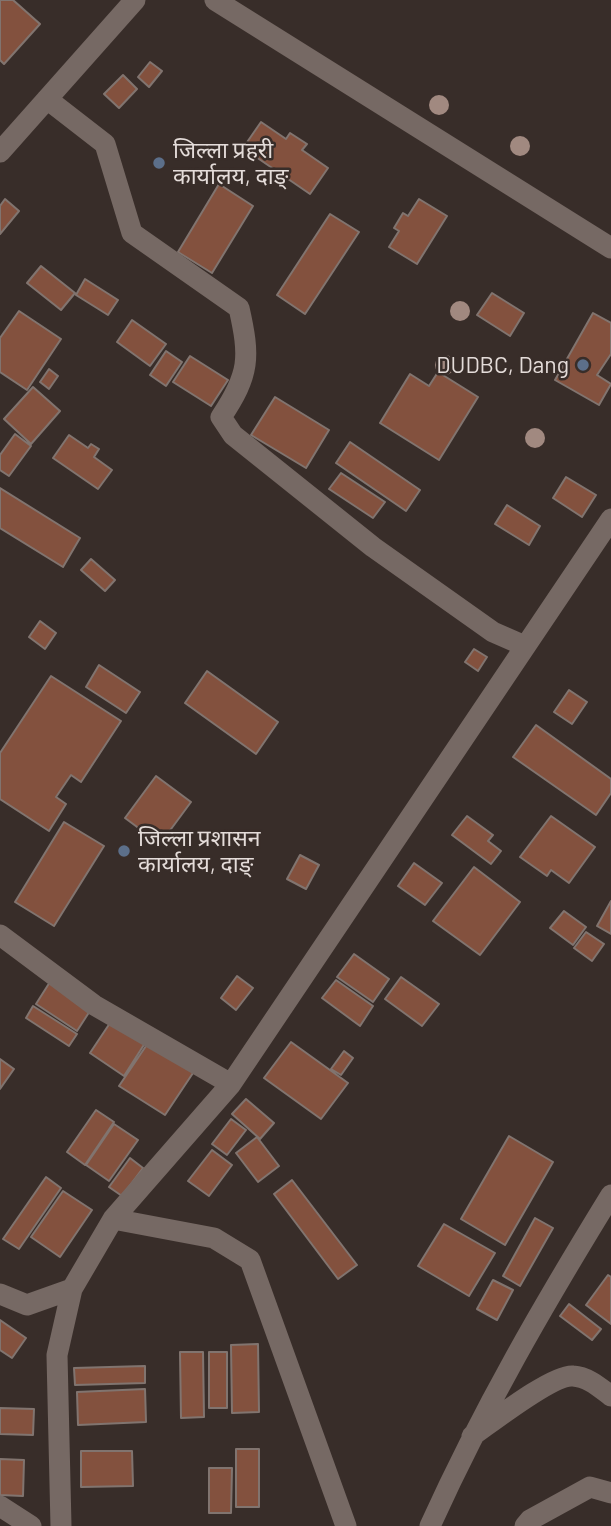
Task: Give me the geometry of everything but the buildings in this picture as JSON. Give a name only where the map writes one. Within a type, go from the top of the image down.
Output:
[{"type":"street","points":[[0,152],[135,0]]},
{"type":"street","points":[[215,0],[611,248]]},
{"type":"street","points":[[47,99],[105,144],[132,233],[239,307],[248,349],[240,389],[221,416],[233,435],[373,547],[493,632],[524,646]]},
{"type":"street","points":[[61,1526],[57,1354],[72,1289],[113,1219],[231,1084],[611,519]]},
{"type":"street","points":[[0,935],[94,1004],[231,1084]]},
{"type":"street","points":[[430,1526],[470,1437],[515,1354],[611,1195]]},
{"type":"street","points":[[113,1219],[214,1238],[250,1259],[346,1526]]},
{"type":"street","points":[[0,1294],[27,1305],[72,1289]]},
{"type":"street","points":[[470,1437],[554,1379],[572,1376],[591,1380],[611,1396]]},
{"type":"street","points":[[525,1526],[530,1520],[590,1487],[611,1493]]},
{"type":"street","points":[[0,1506],[31,1526]]},
{"type":"place","name":"जिल्ला प्रहरी कार्यालय, दाङ्","points":[[159,163]]},
{"type":"place","name":"DUDBC, Dang","points":[[583,365]]},
{"type":"place","name":"जिल्ला प्रशासन कार्यालय, दाङ्","points":[[124,851]]}]
